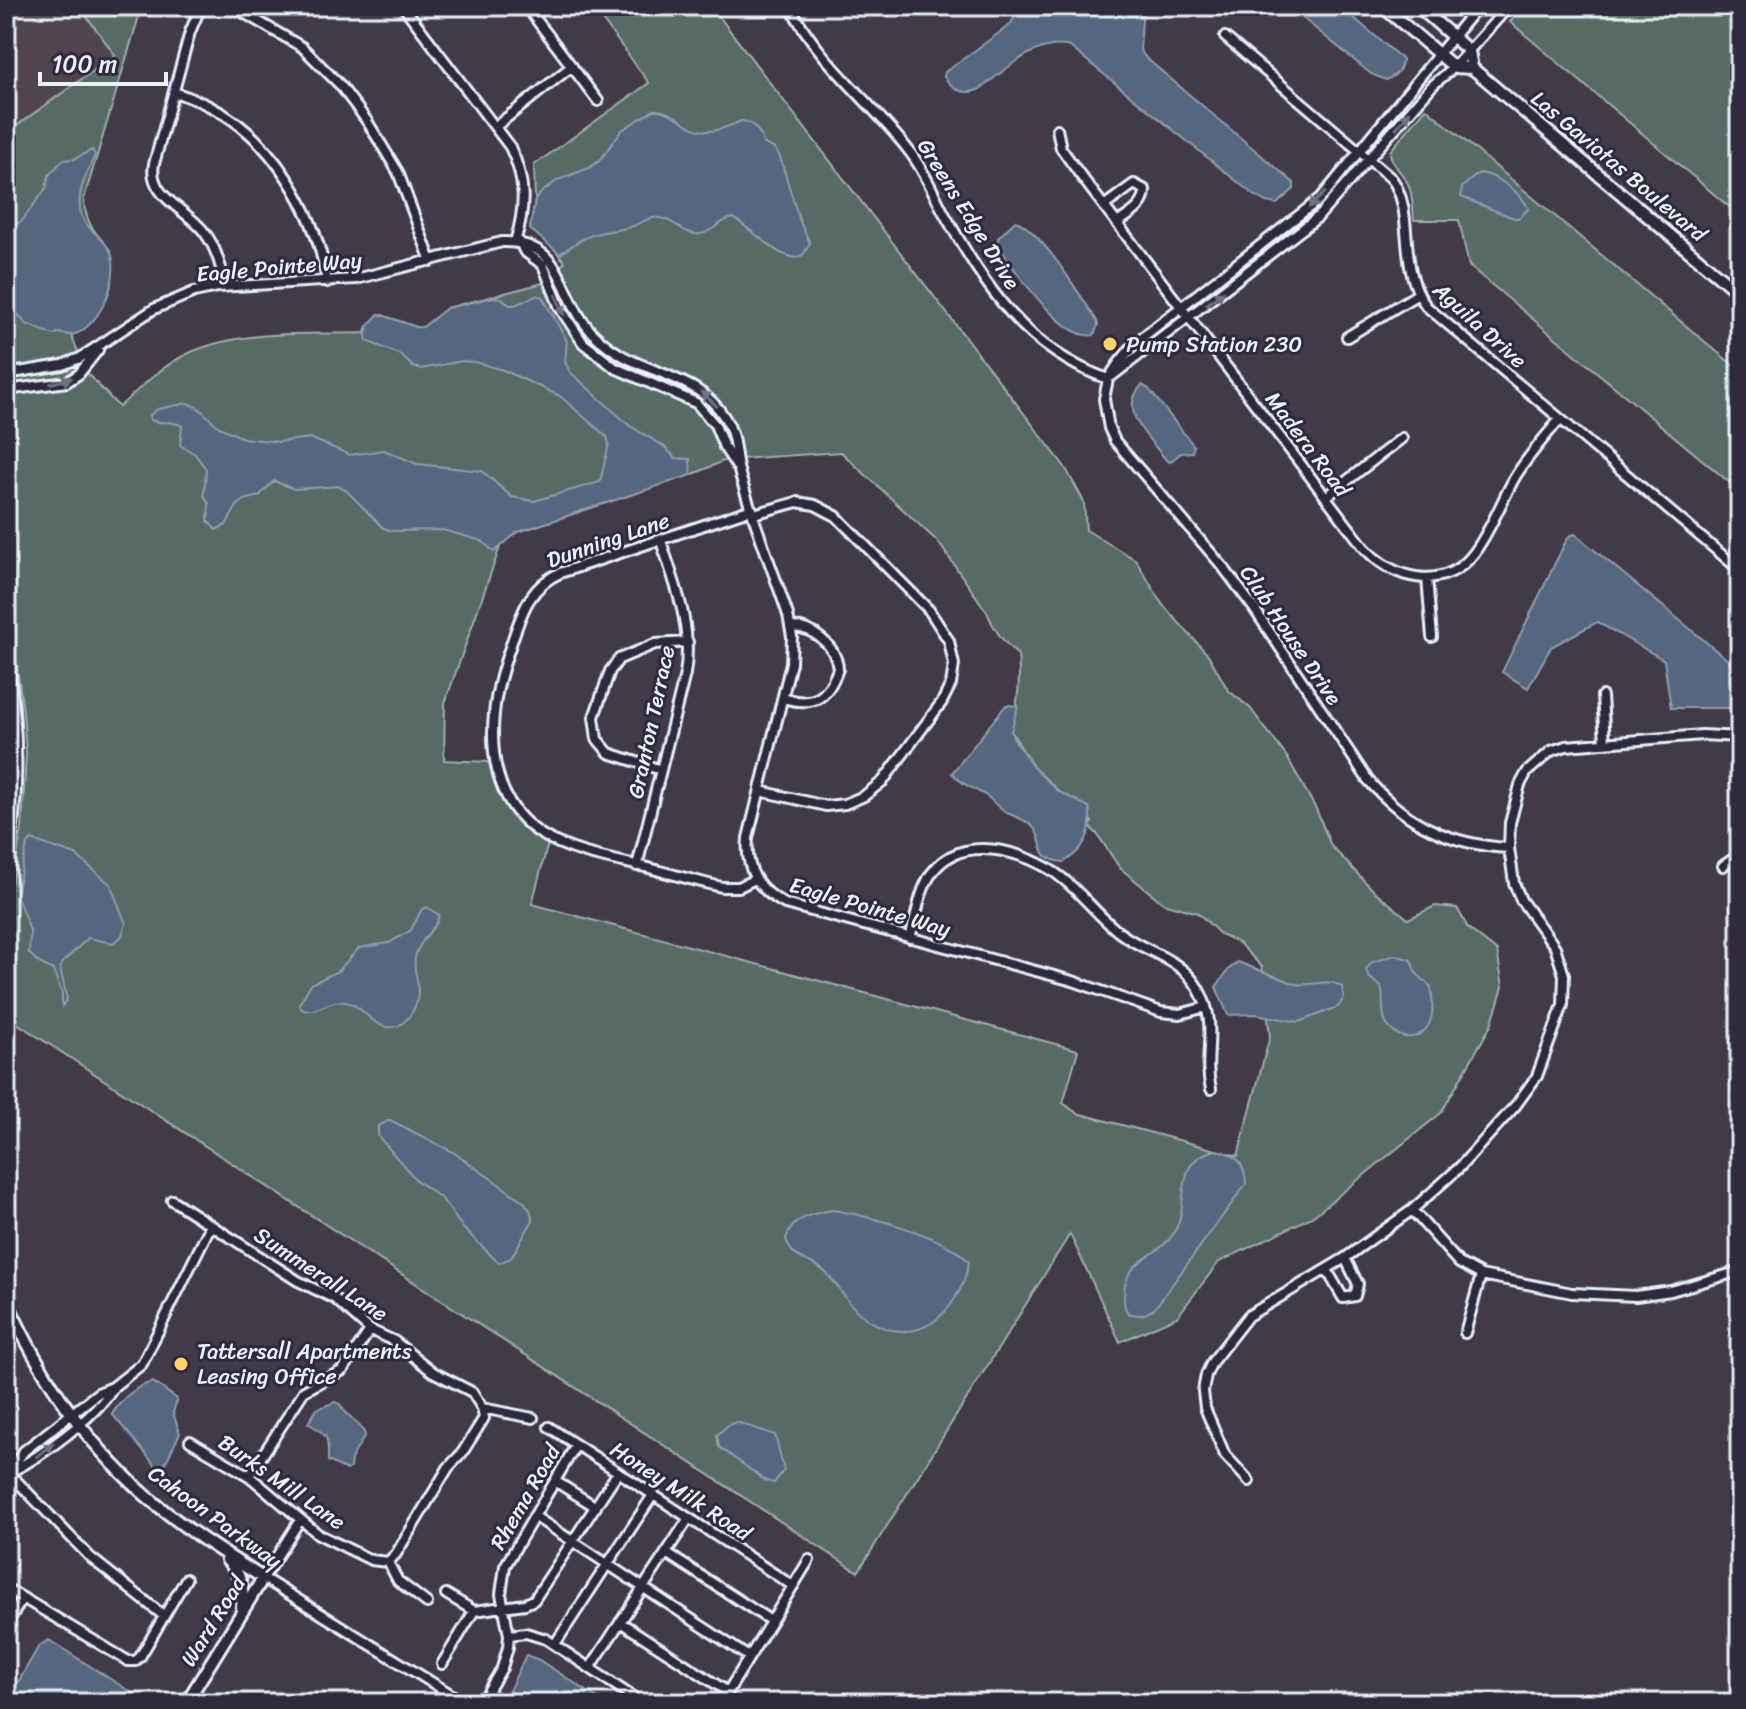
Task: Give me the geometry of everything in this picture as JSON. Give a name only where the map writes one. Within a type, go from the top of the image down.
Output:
[{"type":"street","points":[[201,6],[190,32],[154,164],[153,179],[163,195],[205,233],[220,261],[226,287]]},
{"type":"street","points":[[232,6],[302,47],[340,85],[367,121],[398,172],[431,261]]},
{"type":"street","points":[[403,6],[510,147],[524,187],[518,242],[524,251],[543,265],[560,308],[583,343],[615,368],[696,403],[715,425],[738,469],[790,627],[791,663],[747,848],[755,879]]},
{"type":"street","points":[[526,6],[598,101]]},
{"type":"street","name":"Greens Edge Drive","points":[[790,6],[820,54],[909,151],[929,179],[960,241],[1013,317],[1056,355],[1108,379]]},
{"type":"street","points":[[1382,6],[1454,67],[1472,68],[1469,51],[1418,6]]},
{"type":"street","points":[[1108,379],[1135,343],[1321,198],[1437,52],[1478,6]]},
{"type":"street","points":[[1108,379],[1318,217],[1432,86],[1454,67],[1509,6]]},
{"type":"street","name":"Aguila Drive","points":[[1225,37],[1386,171],[1398,188],[1410,276],[1426,306],[1740,570]]},
{"type":"street","points":[[495,127],[572,66]]},
{"type":"street","name":"Las Gaviotas Boulevard","points":[[1472,68],[1740,294]]},
{"type":"street","points":[[174,92],[225,115],[259,144],[293,185],[315,232],[324,259],[327,282]]},
{"type":"street","name":"Madera Road","points":[[1057,129],[1063,152],[1377,561],[1396,573],[1427,578]]},
{"type":"street","points":[[1104,206],[1134,184],[1145,190],[1144,201],[1139,207],[1117,223]]},
{"type":"street","points":[[518,242],[538,249],[555,267],[584,322],[600,341],[626,358],[692,385],[709,397],[728,422],[735,439],[738,469]]},
{"type":"street","name":"Eagle Pointe Way","points":[[6,390],[73,379],[101,346],[128,325],[176,297],[226,287],[327,282],[372,276],[487,245],[518,242]]},
{"type":"street","points":[[1347,337],[1418,294]]},
{"type":"street","name":"Eagle Pointe Way","points":[[6,374],[62,365],[101,346]]},
{"type":"street","name":"Club House Drive","points":[[1108,379],[1104,399],[1115,441],[1223,567],[1376,789],[1400,813],[1441,836],[1463,843],[1509,848]]},
{"type":"street","points":[[1432,637],[1427,578],[1456,569],[1474,552],[1516,476],[1560,419]]},
{"type":"street","points":[[1326,497],[1402,438]]},
{"type":"street","name":"Dunning Lane","points":[[755,879],[739,887],[722,887],[566,846],[538,832],[509,800],[494,756],[493,717],[502,672],[525,606],[536,588],[560,573],[753,512],[797,502],[815,505],[836,516],[929,610],[949,641],[954,665],[951,684],[942,702],[883,781],[864,796],[845,804],[826,806],[760,791]]},
{"type":"street","name":"Granton Terrace","points":[[637,866],[685,674],[688,642],[683,610],[661,541]]},
{"type":"street","points":[[783,698],[800,703],[812,702],[821,695],[838,669],[834,652],[809,629],[790,627]]},
{"type":"street","points":[[661,770],[609,753],[597,739],[594,717],[610,671],[619,659],[655,644],[688,642]]},
{"type":"street","points":[[6,652],[13,705],[15,760],[13,814],[6,864]]},
{"type":"street","points":[[1602,696],[1605,742]]},
{"type":"street","points":[[1249,1481],[1225,1455],[1205,1408],[1203,1391],[1212,1362],[1248,1316],[1327,1270],[1412,1210],[1459,1168],[1531,1088],[1563,1005],[1564,975],[1555,947],[1521,900],[1514,883],[1509,848],[1515,800],[1527,772],[1551,751],[1566,746],[1712,735],[1740,737]]},
{"type":"street","points":[[910,938],[926,884],[937,867],[961,851],[973,848],[997,850],[1041,865],[1063,878],[1117,932],[1177,965],[1197,985],[1211,1023],[1208,1077],[1211,1089]]},
{"type":"street","points":[[1723,866],[1740,854]]},
{"type":"street","name":"Eagle Pointe Way","points":[[755,879],[764,890],[785,904],[1073,981],[1161,1012],[1180,1014],[1206,1007]]},
{"type":"street","name":"Summerall Lane","points":[[172,1200],[298,1281],[335,1299],[370,1330],[394,1341],[433,1372],[472,1392],[482,1408]]},
{"type":"street","points":[[1412,1210],[1459,1263],[1481,1275],[1572,1293],[1636,1296],[1671,1291],[1740,1272]]},
{"type":"street","points":[[7,1474],[31,1462],[103,1403],[113,1387],[145,1360],[211,1225]]},
{"type":"street","points":[[1327,1270],[1343,1298],[1355,1296],[1358,1284],[1345,1258]]},
{"type":"street","points":[[1465,1333],[1481,1275]]},
{"type":"street","name":"Cahoon Parkway","points":[[6,1299],[37,1362],[71,1414],[112,1463],[141,1491],[208,1542],[263,1578],[465,1703]]},
{"type":"street","points":[[249,1476],[304,1391],[343,1370],[370,1330]]},
{"type":"street","points":[[7,1474],[24,1451],[98,1393],[113,1387]]},
{"type":"street","points":[[427,1603],[398,1581],[388,1562],[484,1418],[482,1408],[533,1418]]},
{"type":"street","name":"Honey Milk Road","points":[[549,1427],[793,1586]]},
{"type":"street","name":"Burks Mill Lane","points":[[190,1441],[249,1476],[318,1534],[371,1560],[388,1562]]},
{"type":"street","name":"Rhema Road","points":[[481,1703],[502,1668],[508,1647],[509,1635],[500,1586],[505,1566],[576,1445]]},
{"type":"street","points":[[446,1594],[474,1611],[534,1600],[618,1472]]},
{"type":"street","points":[[7,1474],[91,1558],[164,1616]]},
{"type":"street","points":[[555,1481],[596,1507]]},
{"type":"street","points":[[555,1644],[653,1495]]},
{"type":"street","points":[[534,1516],[749,1657]]},
{"type":"street","points":[[590,1668],[689,1518]]},
{"type":"street","name":"Ward Road","points":[[186,1703],[300,1520]]},
{"type":"street","points":[[208,1542],[237,1571],[242,1589],[242,1612]]},
{"type":"street","points":[[666,1553],[771,1621]]},
{"type":"street","points":[[721,1703],[809,1560]]},
{"type":"street","points":[[6,1588],[128,1661],[135,1661],[186,1579]]},
{"type":"street","points":[[6,1625],[23,1598]]},
{"type":"street","points":[[442,1664],[474,1611]]},
{"type":"street","points":[[620,1622],[728,1692]]},
{"type":"street","points":[[509,1635],[533,1634],[555,1644],[642,1703]]},
{"type":"shaded area","points":[[6,6],[79,6],[115,54],[11,130],[6,121]]},
{"type":"green space","points":[[79,6],[142,6],[84,199],[86,215],[92,227],[111,251],[110,289],[104,304],[89,324],[71,335],[87,373],[119,407],[169,365],[207,346],[228,340],[274,335],[365,333],[379,314],[423,327],[447,308],[543,283],[565,262],[551,245],[530,229],[535,200],[534,165],[649,83],[592,6],[711,6],[1065,467],[1084,502],[1086,530],[1136,560],[1162,604],[1209,656],[1228,690],[1250,708],[1287,757],[1316,809],[1331,846],[1372,889],[1408,919],[1435,906],[1457,908],[1468,928],[1497,951],[1503,987],[1491,1025],[1441,1113],[1312,1217],[1219,1262],[1177,1317],[1120,1342],[1070,1234],[858,1572],[6,1016],[6,911],[22,829],[26,753],[6,586],[6,121],[12,129],[115,55]],"holes":[[[841,452],[938,542],[1000,635],[1018,655],[1018,693],[1011,731],[1033,767],[1092,822],[1090,827],[1120,868],[1163,903],[1198,913],[1220,934],[1239,943],[1262,967],[1270,1036],[1238,1156],[1077,1113],[1063,1103],[1078,1050],[532,904],[548,843],[527,827],[510,808],[497,787],[489,762],[444,760],[445,703],[501,544],[518,532],[691,475],[726,460]]]},
{"type":"green space","points":[[1525,6],[1740,6],[1740,216],[1510,22]]},
{"type":"green space","points":[[1426,108],[1740,371],[1740,491],[1469,266],[1459,220],[1414,220],[1409,186],[1392,161],[1390,151]]},
{"type":"water","points":[[1021,6],[1143,6],[1140,50],[1146,58],[1294,183],[1294,189],[1277,204],[1255,196],[1070,47],[1058,45],[1033,52],[974,91],[964,92],[952,86],[944,77],[945,72],[1010,25]]},
{"type":"water","points":[[1288,6],[1340,6],[1402,59],[1400,69],[1386,80],[1371,74]]},
{"type":"water","points":[[654,110],[669,113],[702,131],[718,130],[741,121],[756,128],[763,143],[775,149],[780,157],[800,222],[810,243],[803,255],[795,258],[780,253],[734,218],[709,231],[695,234],[665,219],[651,218],[630,227],[592,235],[560,254],[530,229],[535,200],[542,192],[558,180],[589,168],[600,160],[622,130]]},
{"type":"water","points":[[92,150],[95,155],[82,188],[80,209],[84,221],[109,249],[113,259],[111,283],[101,309],[84,329],[73,335],[54,335],[26,324],[6,300],[6,228],[21,222],[46,188],[49,175],[63,160],[74,159]]},
{"type":"water","points":[[1479,173],[1508,186],[1521,197],[1528,209],[1519,218],[1514,218],[1461,197],[1462,187]]},
{"type":"water","points":[[1015,221],[1036,236],[1071,281],[1097,321],[1094,335],[1082,334],[1054,316],[998,246],[998,238]]},
{"type":"water","points":[[538,295],[543,298],[567,341],[565,362],[570,372],[630,426],[665,447],[675,458],[690,459],[691,475],[518,532],[494,552],[482,541],[443,530],[393,531],[383,528],[347,491],[338,486],[294,489],[274,481],[259,496],[244,500],[226,525],[216,530],[208,521],[209,504],[204,495],[206,469],[195,454],[180,445],[182,426],[150,420],[150,415],[158,409],[188,403],[200,409],[219,427],[243,438],[279,442],[310,438],[350,455],[384,450],[417,464],[482,471],[512,497],[534,501],[600,482],[609,444],[607,437],[560,396],[503,370],[475,362],[462,361],[421,369],[413,367],[401,355],[367,341],[367,329],[379,314],[423,327],[447,308],[494,297],[515,305]]},
{"type":"water","points":[[1142,385],[1148,388],[1194,446],[1192,452],[1181,453],[1170,462],[1145,434],[1134,415],[1133,405]]},
{"type":"water","points":[[1575,534],[1740,670],[1740,711],[1728,708],[1671,708],[1664,660],[1597,622],[1551,647],[1528,688],[1502,672],[1565,543],[1569,536]]},
{"type":"water","points":[[1006,705],[1018,706],[1011,731],[1033,767],[1059,792],[1089,807],[1090,824],[1086,839],[1077,852],[1064,862],[1055,861],[1045,854],[1031,825],[1004,811],[952,773]]},
{"type":"water","points":[[32,840],[76,855],[110,884],[126,924],[121,937],[113,943],[88,938],[63,962],[60,968],[67,999],[62,1006],[62,994],[53,970],[29,953],[30,931],[16,894],[27,845]]},
{"type":"water","points":[[427,907],[439,915],[416,953],[418,996],[414,1009],[405,1021],[387,1027],[345,1002],[303,1010],[299,1004],[311,984],[338,971],[359,948],[389,943],[411,930],[422,909]]},
{"type":"water","points":[[1395,955],[1411,960],[1416,973],[1431,987],[1431,1019],[1423,1032],[1411,1037],[1398,1035],[1387,1025],[1381,987],[1366,970],[1372,962]]},
{"type":"water","points":[[1238,962],[1296,984],[1336,984],[1342,987],[1344,998],[1338,1007],[1299,1022],[1255,1014],[1228,1015],[1216,987]]},
{"type":"water","points":[[390,1120],[453,1152],[523,1201],[533,1220],[511,1258],[499,1263],[463,1228],[442,1199],[416,1180],[378,1136],[378,1126]]},
{"type":"water","points":[[1216,1150],[1238,1161],[1244,1170],[1246,1184],[1155,1308],[1142,1315],[1128,1313],[1124,1296],[1130,1273],[1169,1240],[1180,1219],[1187,1172],[1202,1155]]},
{"type":"water","points":[[833,1210],[925,1235],[958,1252],[969,1262],[964,1280],[946,1311],[919,1329],[903,1331],[885,1328],[861,1314],[826,1273],[793,1252],[786,1239],[798,1221]]},
{"type":"water","points":[[153,1382],[177,1399],[173,1413],[180,1433],[162,1470],[155,1468],[112,1414],[130,1394]]},
{"type":"water","points":[[335,1402],[365,1435],[347,1470],[328,1461],[326,1438],[308,1423],[317,1409]]},
{"type":"water","points":[[736,1422],[775,1435],[784,1470],[774,1483],[766,1481],[719,1447],[717,1435]]},
{"type":"water","points":[[49,1640],[148,1703],[6,1703],[39,1646]]},
{"type":"water","points":[[526,1655],[539,1660],[605,1703],[520,1703],[507,1695]]},
{"type":"place","name":"Pump Station 230","points":[[1110,344]]},
{"type":"place","name":"Tattersall Apartments Leasing Office","points":[[181,1364]]}]
